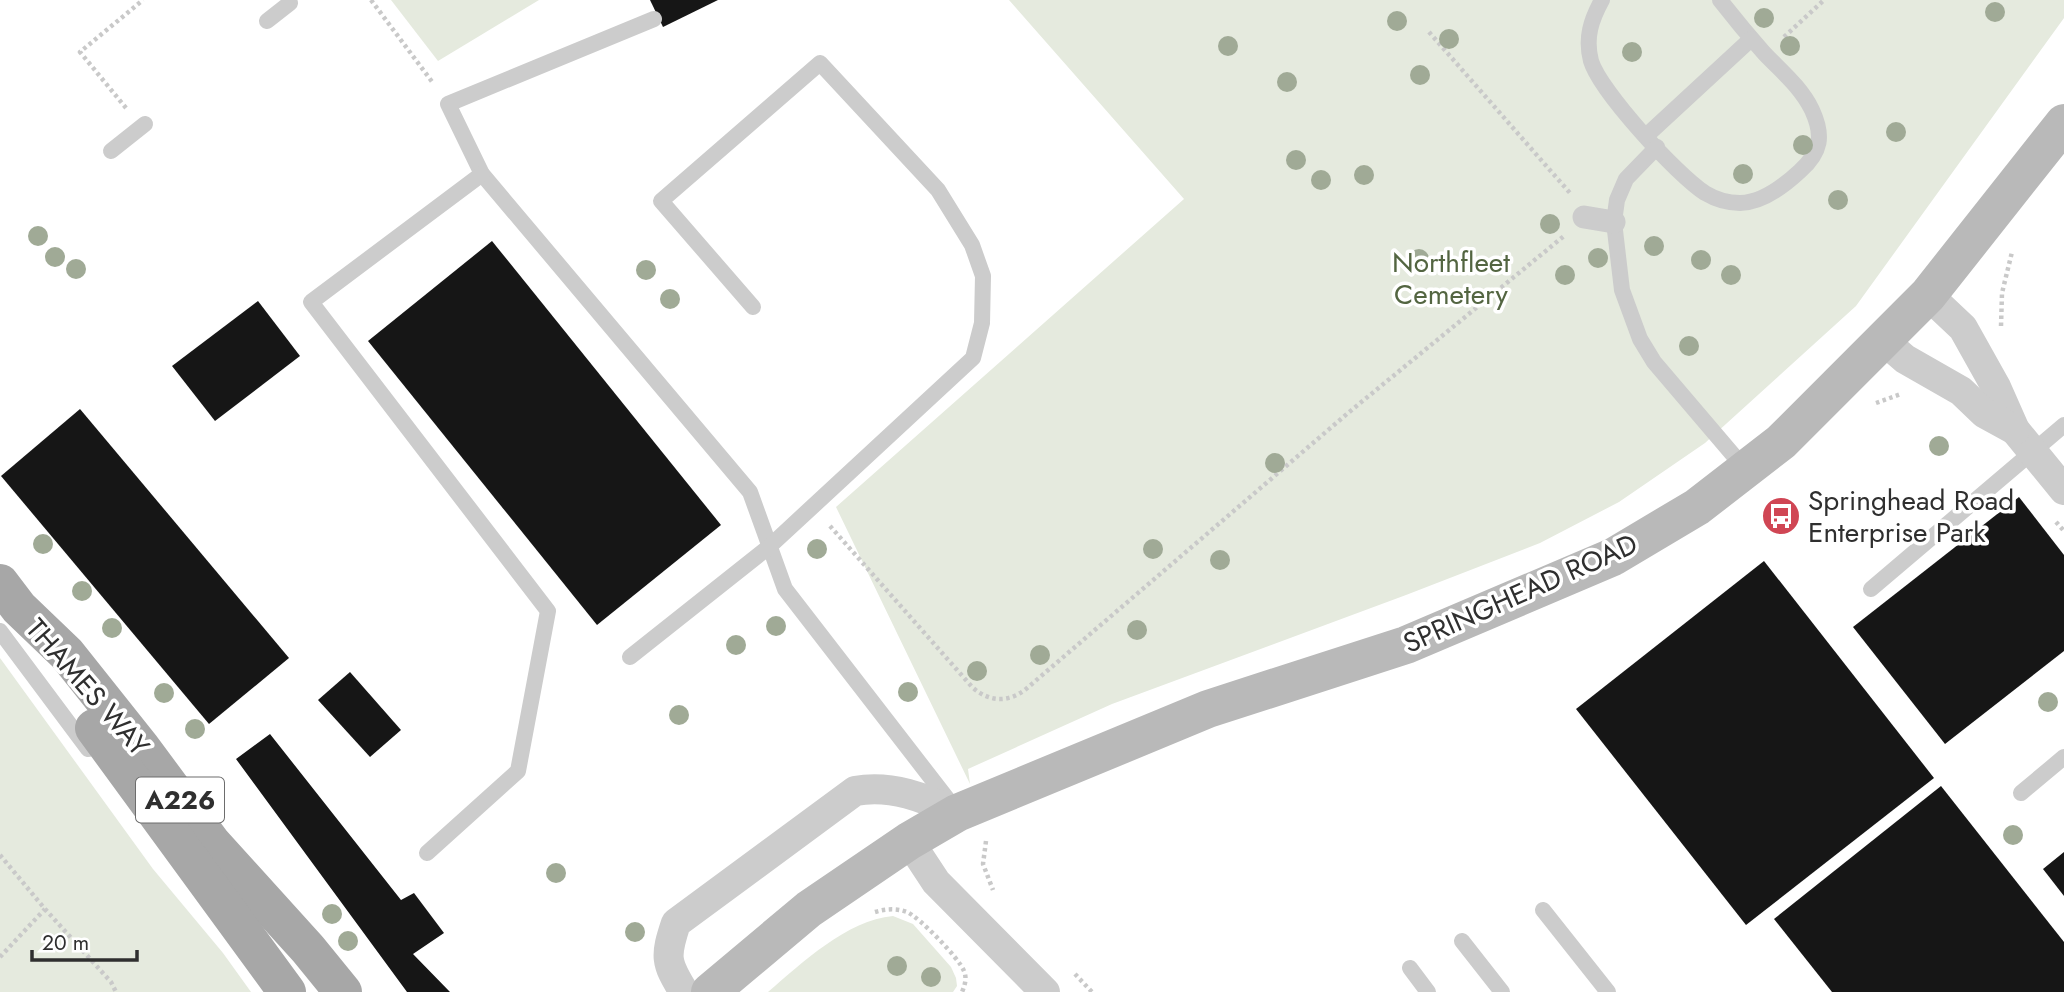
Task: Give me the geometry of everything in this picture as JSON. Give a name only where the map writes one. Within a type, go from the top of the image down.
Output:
[{"type":"main road","name":"SPRINGHEAD ROAD","points":[[710,992],[809,909],[909,841],[957,813],[1208,709],[1406,645],[1600,563],[1697,507],[1782,442],[1928,295],[2064,123]]},
{"type":"main road","name":"THAMES WAY","points":[[6,607],[286,992]]},
{"type":"main road","name":"THAMES WAY","points":[[6,607],[67,654],[212,843],[308,949],[343,992]]},
{"type":"street","points":[[1584,217],[1614,222]]},
{"type":"street","points":[[1928,295],[1963,328],[2024,441],[2064,490]]},
{"type":"street","points":[[1883,340],[1905,359],[1961,391],[1984,413],[2024,441]]},
{"type":"street","points":[[684,992],[669,968],[668,946],[676,923],[855,791],[873,788],[898,792],[927,799],[957,813]]},
{"type":"street","points":[[909,841],[936,882],[1031,988]]},
{"type":"lane","points":[[1602,0],[1591,21],[1588,46],[1593,65],[1605,88],[1651,142],[1703,192],[1726,201],[1741,203],[1753,201],[1796,175],[1816,154],[1818,128],[1804,97],[1720,0]]},
{"type":"lane","points":[[267,21],[290,3]]},
{"type":"lane","points":[[654,19],[448,104],[482,174],[750,492],[785,589],[957,813]]},
{"type":"lane","points":[[1746,470],[1664,376],[1640,339],[1622,290],[1614,222],[1617,200],[1623,184],[1651,142],[1751,38]]},
{"type":"lane","points":[[630,657],[770,547],[973,358],[982,323],[983,276],[972,245],[938,190],[820,63],[661,201],[753,307]]},
{"type":"lane","points":[[111,151],[143,125]]},
{"type":"lane","points":[[427,853],[518,771],[548,611],[311,302],[482,174]]},
{"type":"lane","points":[[1871,589],[2024,441],[2064,425]]},
{"type":"lane","points":[[6,607],[97,761]]},
{"type":"lane","points":[[2021,793],[2064,757]]},
{"type":"lane","points":[[181,874],[235,923]]},
{"type":"lane","points":[[1543,910],[1608,992]]},
{"type":"lane","points":[[1462,941],[1502,992]]},
{"type":"lane","points":[[1410,968],[1428,992]]},
{"type":"path","points":[[142,0],[80,52],[143,125]]},
{"type":"path","points":[[371,0],[448,104]]},
{"type":"path","points":[[1766,54],[1824,0]]},
{"type":"path","points":[[830,525],[973,688],[992,698],[1014,697],[1348,413],[1584,220],[1581,206],[1430,32]]},
{"type":"path","points":[[0,855],[111,982],[116,992]]},
{"type":"path","points":[[0,957],[45,909]]},
{"type":"path","points":[[870,914],[885,909],[901,910],[921,920],[961,965],[965,978],[962,992]]},
{"type":"green space","points":[[391,0],[539,0],[438,61]]},
{"type":"green space","name":"Northfleet Cemetery","points":[[1009,0],[2064,0],[2064,18],[1856,306],[1705,443],[1619,502],[1540,543],[1112,704],[968,769],[970,784],[836,507],[1184,199]]},
{"type":"green space","points":[[0,658],[153,869],[223,953],[251,992],[0,992]]},
{"type":"green space","points":[[893,916],[913,924],[951,967],[957,986],[953,992],[768,992],[810,956],[842,934],[876,919]]},
{"type":"building","points":[[650,0],[718,0],[663,27]]},
{"type":"building","points":[[492,241],[721,525],[597,625],[368,341]]},
{"type":"building","points":[[258,301],[300,356],[215,421],[172,366]]},
{"type":"building","points":[[80,409],[289,658],[209,724],[1,476]]},
{"type":"building","points":[[2019,497],[2064,555],[2064,651],[1945,744],[1853,627]]},
{"type":"building","points":[[1764,561],[1934,778],[1746,925],[1576,709]]},
{"type":"building","points":[[350,672],[401,730],[370,757],[318,700]]},
{"type":"building","points":[[270,734],[401,900],[414,893],[444,933],[413,954],[450,992],[407,992],[236,759]]},
{"type":"building","points":[[1941,786],[2064,942],[2064,992],[1832,992],[1774,919]]},
{"type":"building","points":[[2064,852],[2064,896],[2043,869]]},
{"type":"place","name":"Springhead Road Enterprise Park","points":[[1781,516]]}]
